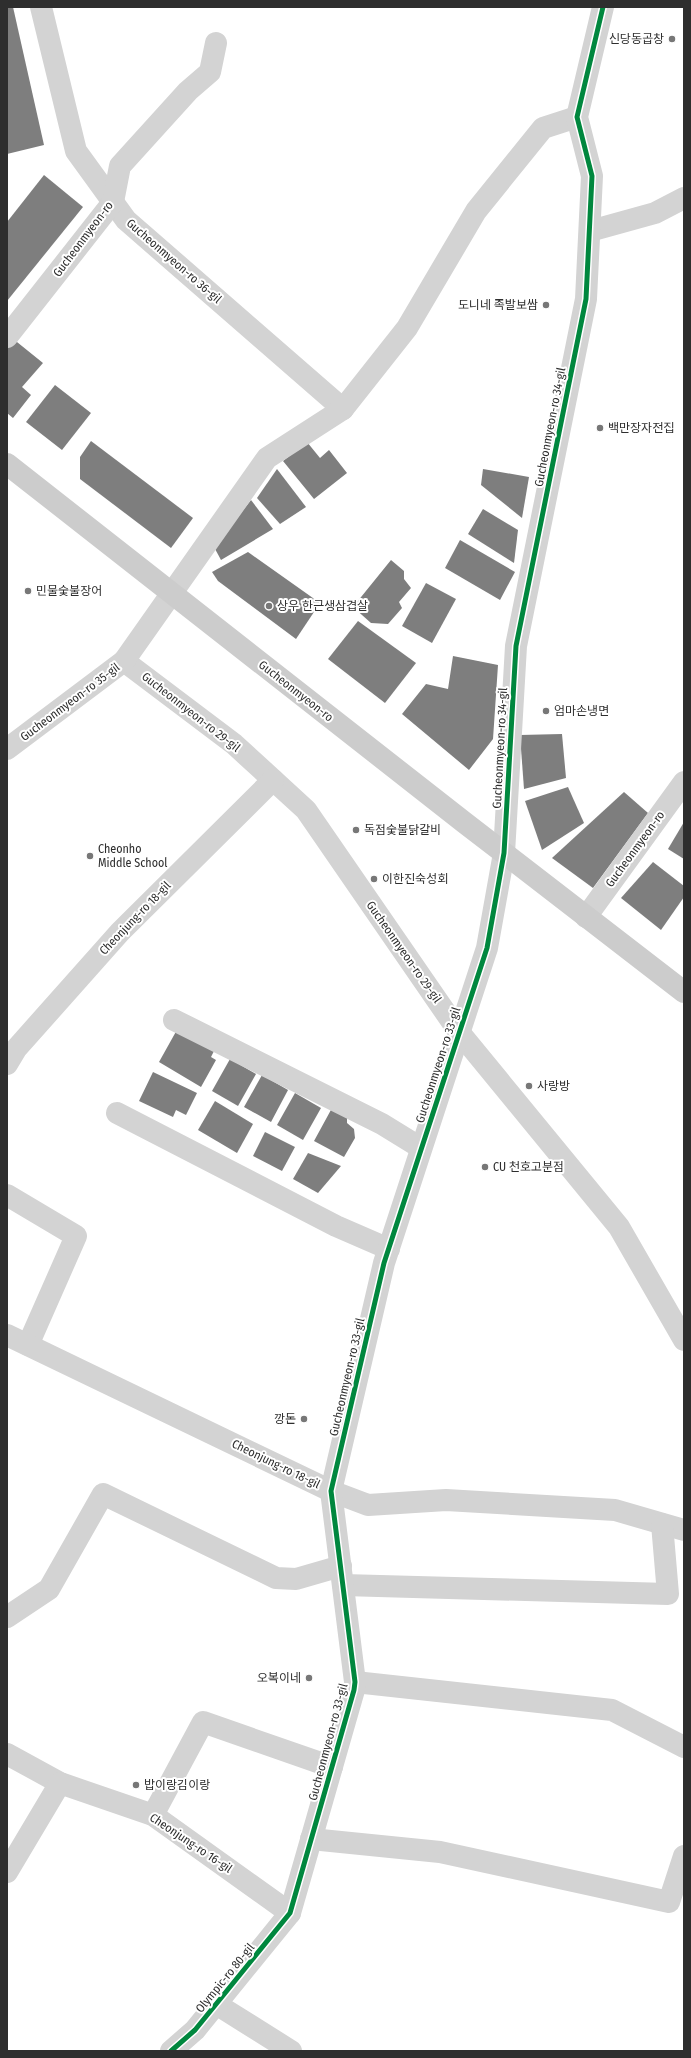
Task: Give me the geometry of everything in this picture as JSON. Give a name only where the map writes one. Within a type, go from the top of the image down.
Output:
[{"type":"main road","name":"Gucheonmyeon-ro","points":[[7,464],[684,992]]},
{"type":"street","name":"Gucheonmyeon-ro 36-gil","points":[[41,7],[76,151],[126,220],[343,409]]},
{"type":"street","name":"Gucheonmyeon-ro 34-gil","points":[[504,853],[516,646],[586,299],[592,176],[577,117],[603,7]]},
{"type":"street","name":"Gucheonmyeon-ro","points":[[7,337],[114,202],[120,166],[188,91],[210,72],[216,43]]},
{"type":"street","points":[[172,594],[267,458],[343,409],[407,328],[476,212],[543,128],[577,117]]},
{"type":"street","points":[[590,230],[655,213],[684,198]]},
{"type":"street","name":"Gucheonmyeon-ro 35-gil","points":[[7,749],[124,661],[172,594]]},
{"type":"street","name":"Gucheonmyeon-ro 29-gil","points":[[124,661],[234,744],[306,810],[459,1032],[619,1227],[684,1340]]},
{"type":"street","name":"Cheonjung-ro 18-gil","points":[[7,1064],[16,1049],[120,932],[273,780]]},
{"type":"street","name":"Gucheonmyeon-ro","points":[[586,916],[684,782]]},
{"type":"street","name":"Gucheonmyeon-ro 33-gil","points":[[290,1913],[355,1682],[331,1491],[389,1248],[487,948],[504,853]]},
{"type":"street","points":[[174,1020],[382,1124],[421,1148]]},
{"type":"street","points":[[117,1112],[336,1226],[389,1248]]},
{"type":"street","points":[[7,1195],[76,1236],[28,1345]]},
{"type":"street","name":"Cheonjung-ro 18-gil","points":[[7,1336],[331,1491],[368,1505],[446,1500],[607,1509],[684,1530]]},
{"type":"street","points":[[7,1617],[49,1589],[104,1494],[276,1578],[296,1579],[342,1576],[668,1594],[662,1524]]},
{"type":"street","name":"Gucheonmyeon-ro 33-gil","points":[[355,1682],[612,1710],[684,1747]]},
{"type":"street","name":"Gucheonmyeon-ro 33-gil","points":[[153,1815],[203,1722],[332,1767]]},
{"type":"street","name":"Cheonjung-ro 16-gil","points":[[7,1754],[60,1783],[153,1815],[290,1913]]},
{"type":"street","points":[[7,1872],[60,1783]]},
{"type":"street","points":[[311,1839],[440,1852],[669,1902],[684,1856]]},
{"type":"street","name":"Olympic-ro 80-gil","points":[[171,2051],[195,2030],[290,1913]]},
{"type":"street","name":"Olympic-ro 80-gil","points":[[216,2004],[291,2051]]},
{"type":"building","points":[[7,7],[13,7],[44,145],[7,154]]},
{"type":"building","points":[[44,175],[83,207],[7,301],[7,222]]},
{"type":"building","points":[[12,338],[43,363],[22,387],[31,395],[13,418],[7,413],[7,345]]},
{"type":"building","points":[[55,385],[91,413],[62,450],[26,422]]},
{"type":"building","points":[[91,441],[193,518],[171,548],[80,479],[80,457]]},
{"type":"building","points":[[307,442],[320,458],[329,450],[347,473],[314,499],[283,461]]},
{"type":"building","points":[[277,469],[306,507],[280,524],[257,498]]},
{"type":"building","points":[[483,469],[529,477],[522,518],[481,485]]},
{"type":"building","points":[[251,500],[273,529],[221,560],[214,547]]},
{"type":"building","points":[[483,509],[518,530],[514,563],[468,534]]},
{"type":"building","points":[[460,540],[515,572],[500,600],[445,568]]},
{"type":"building","points":[[248,552],[320,603],[296,639],[218,581],[212,572]]},
{"type":"building","points":[[391,560],[404,571],[404,579],[411,588],[399,602],[402,608],[388,624],[371,623],[353,607]]},
{"type":"building","points":[[426,583],[456,599],[432,643],[402,626]]},
{"type":"building","points":[[358,621],[416,663],[385,703],[328,659]]},
{"type":"building","points":[[453,656],[498,665],[493,739],[469,770],[402,714],[426,684],[448,689]]},
{"type":"building","points":[[562,734],[566,778],[524,789],[520,735]]},
{"type":"building","points":[[568,787],[584,823],[542,850],[525,801]]},
{"type":"building","points":[[624,792],[648,813],[593,888],[552,858]]},
{"type":"building","points":[[684,822],[684,859],[668,849]]},
{"type":"building","points":[[653,862],[684,886],[684,897],[661,930],[621,898]]},
{"type":"building","points":[[178,1028],[215,1049],[211,1057],[216,1060],[201,1087],[159,1062]]},
{"type":"building","points":[[230,1059],[256,1074],[238,1106],[212,1091]]},
{"type":"building","points":[[153,1072],[197,1093],[186,1115],[176,1110],[173,1117],[139,1101]]},
{"type":"building","points":[[262,1075],[288,1090],[271,1122],[244,1107]]},
{"type":"building","points":[[295,1093],[321,1108],[303,1140],[277,1125]]},
{"type":"building","points":[[215,1101],[253,1124],[237,1153],[198,1130]]},
{"type":"building","points":[[332,1108],[347,1116],[347,1123],[354,1129],[355,1138],[344,1157],[314,1141]]},
{"type":"building","points":[[265,1132],[295,1147],[282,1171],[253,1156]]},
{"type":"building","points":[[308,1153],[341,1166],[318,1193],[293,1179]]},
{"type":"cycle path","points":[[171,2051],[195,2030],[290,1913],[354,1690],[355,1682],[331,1491],[384,1263],[487,948],[504,853],[516,646],[586,299],[592,176],[577,117],[603,7]]},
{"type":"place","name":"신당동곱창","points":[[672,39]]},
{"type":"place","name":"도니네 족발보쌈","points":[[546,305]]},
{"type":"place","name":"백만장자전집","points":[[600,428]]},
{"type":"place","name":"민물숯불장어","points":[[28,591]]},
{"type":"place","name":"상우 한근생삼겹살","points":[[269,606]]},
{"type":"place","name":"엄마손냉면","points":[[546,711]]},
{"type":"place","name":"독점숯불닭갈비","points":[[356,830]]},
{"type":"place","name":"Cheonho Middle School","points":[[90,856]]},
{"type":"place","name":"이한진숙성회","points":[[374,879]]},
{"type":"place","name":"사랑방","points":[[529,1086]]},
{"type":"place","name":"CU 천호고분점","points":[[485,1167]]},
{"type":"place","name":"깡돈","points":[[304,1419]]},
{"type":"place","name":"오복이네","points":[[309,1678]]},
{"type":"place","name":"밥이랑김이랑","points":[[136,1785]]}]
